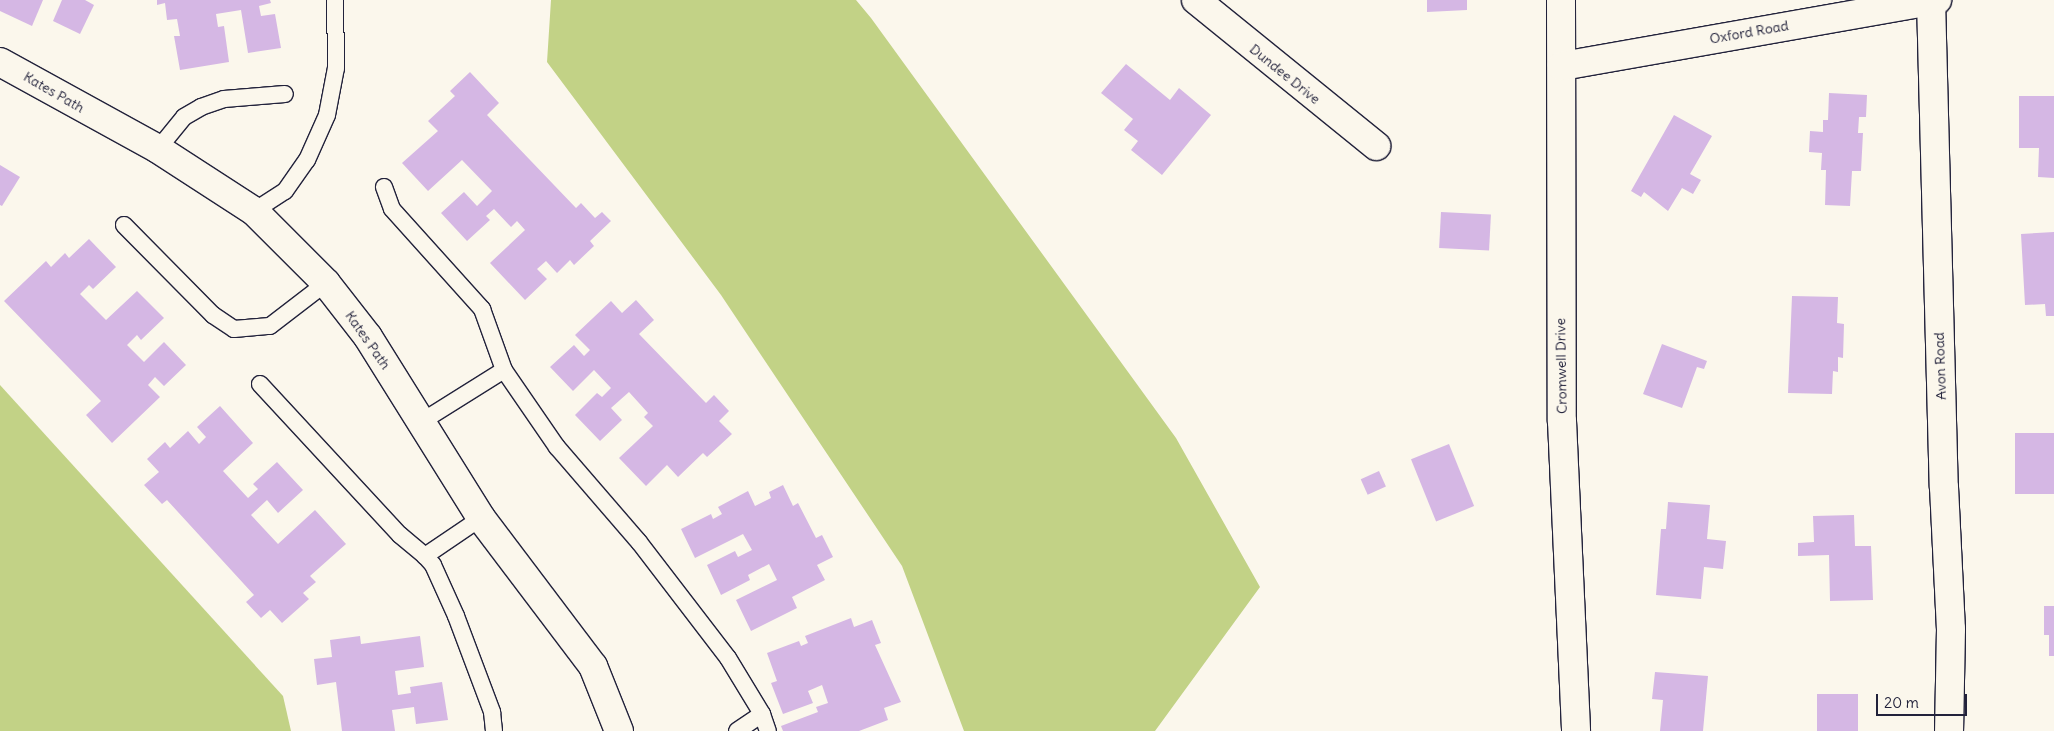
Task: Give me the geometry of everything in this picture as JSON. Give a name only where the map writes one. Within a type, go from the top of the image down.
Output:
[{"type":"street","name":"Dundee Drive","points":[[1196,0],[1376,146]]},
{"type":"street","name":"Cromwell Drive","points":[[1561,0],[1562,66],[1559,224],[1562,411],[1576,731]]},
{"type":"street","name":"Oxford Road","points":[[1562,66],[1933,0]]},
{"type":"street","name":"Avon Road","points":[[1933,0],[1943,468],[1951,629],[1949,731]]},
{"type":"street","name":"Kates Path","points":[[0,62],[158,149],[254,211],[326,283],[368,337],[481,518],[593,666],[619,731]]},
{"type":"lane","points":[[254,211],[285,191],[307,160],[327,115],[336,68],[335,0]]},
{"type":"lane","points":[[158,149],[184,117],[201,107],[224,99],[285,94]]},
{"type":"lane","points":[[384,186],[392,209],[482,309],[504,370],[557,447],[640,542],[717,644],[762,714],[768,731]]},
{"type":"lane","points":[[124,225],[213,315],[234,330],[270,326],[326,283]]},
{"type":"lane","points":[[421,422],[504,370]]},
{"type":"lane","points":[[260,384],[400,536],[433,565],[456,616],[492,712],[494,731]]},
{"type":"lane","points":[[425,556],[481,518]]},
{"type":"lane","points":[[737,731],[762,714]]},
{"type":"green space","points":[[551,0],[856,0],[871,18],[1176,438],[1260,587],[1155,731],[964,731],[902,566],[721,295],[547,62]]},
{"type":"green space","points":[[0,385],[283,696],[291,731],[0,731]]},
{"type":"building","points":[[0,0],[43,0],[32,26],[0,11]]},
{"type":"building","points":[[62,0],[85,0],[94,5],[80,34],[53,21]]},
{"type":"building","points":[[157,0],[270,0],[271,3],[259,6],[261,16],[275,14],[281,48],[248,53],[241,10],[216,14],[218,27],[224,26],[229,62],[180,70],[174,36],[180,36],[177,19],[167,20],[165,3],[157,5]]},
{"type":"building","points":[[1427,0],[1467,0],[1467,10],[1427,12]]},
{"type":"building","points":[[1126,64],[1170,100],[1179,88],[1211,115],[1162,175],[1131,150],[1138,141],[1124,130],[1133,119],[1101,93]]},
{"type":"building","points":[[470,72],[499,103],[487,115],[576,208],[581,203],[595,218],[602,212],[611,221],[590,241],[594,246],[574,265],[570,260],[557,273],[546,261],[537,269],[547,279],[525,300],[490,263],[525,230],[517,221],[511,227],[494,209],[486,216],[490,220],[467,241],[441,213],[464,192],[477,206],[492,191],[462,160],[428,191],[402,163],[438,131],[428,121],[455,96],[450,91]]},
{"type":"building","points":[[1829,93],[1867,95],[1866,117],[1859,117],[1858,133],[1863,133],[1861,171],[1852,171],[1850,206],[1825,205],[1826,170],[1821,170],[1822,153],[1809,152],[1810,131],[1823,132],[1823,120],[1828,120]]},
{"type":"building","points":[[2019,96],[2054,96],[2054,178],[2038,177],[2039,148],[2019,148]]},
{"type":"building","points":[[1674,115],[1712,136],[1690,174],[1701,180],[1693,194],[1682,188],[1668,211],[1644,192],[1641,197],[1631,191]]},
{"type":"building","points":[[0,165],[20,177],[2,206],[0,205]]},
{"type":"building","points":[[1441,212],[1491,215],[1489,251],[1439,248]]},
{"type":"building","points":[[2054,232],[2054,316],[2046,316],[2045,304],[2025,305],[2021,234]]},
{"type":"building","points":[[89,239],[116,267],[93,289],[89,285],[80,294],[106,320],[137,291],[164,318],[141,340],[137,335],[127,345],[144,362],[164,342],[186,365],[164,386],[155,377],[148,385],[160,397],[112,443],[86,415],[101,401],[4,301],[46,261],[51,267],[65,253],[69,258]]},
{"type":"building","points":[[1792,296],[1838,297],[1837,323],[1844,324],[1843,358],[1838,357],[1838,372],[1833,371],[1832,394],[1788,393]]},
{"type":"building","points":[[636,300],[654,320],[639,334],[706,403],[714,395],[729,411],[719,421],[732,434],[707,457],[703,453],[678,477],[667,465],[646,486],[619,458],[653,426],[644,417],[648,413],[629,392],[611,408],[622,420],[600,441],[575,415],[597,393],[602,397],[611,388],[594,370],[573,391],[550,367],[574,345],[584,356],[590,350],[575,335],[611,301],[622,313]]},
{"type":"building","points":[[1662,344],[1707,361],[1704,369],[1697,367],[1682,408],[1643,394]]},
{"type":"building","points":[[220,406],[253,443],[223,471],[248,498],[258,489],[253,484],[277,462],[303,490],[278,513],[267,500],[251,515],[278,544],[315,510],[346,544],[310,576],[316,582],[303,593],[309,599],[282,623],[270,610],[261,618],[246,602],[254,595],[167,500],[162,504],[144,485],[159,472],[147,459],[165,442],[170,448],[188,431],[199,444],[206,437],[197,427]]},
{"type":"building","points":[[2015,433],[2054,433],[2054,494],[2015,494]]},
{"type":"building","points":[[1449,444],[1474,506],[1436,521],[1411,459]]},
{"type":"building","points":[[1379,471],[1386,487],[1368,495],[1361,479]]},
{"type":"building","points":[[783,485],[793,506],[798,503],[816,538],[822,535],[833,557],[817,565],[825,580],[792,597],[797,608],[751,631],[736,600],[777,580],[769,564],[748,575],[750,580],[721,595],[707,565],[735,551],[738,557],[752,550],[743,534],[695,558],[681,529],[711,514],[713,519],[722,514],[718,507],[748,491],[755,506],[771,498],[769,492]]},
{"type":"building","points":[[1668,502],[1710,505],[1707,539],[1726,541],[1723,569],[1704,567],[1701,599],[1656,595],[1661,529],[1666,529]]},
{"type":"building","points":[[1854,515],[1855,546],[1871,546],[1873,600],[1830,601],[1829,555],[1798,556],[1798,543],[1814,542],[1813,516]]},
{"type":"building","points":[[2044,606],[2054,606],[2054,656],[2049,656],[2049,635],[2044,635]]},
{"type":"building","points":[[851,618],[854,627],[872,620],[881,643],[875,645],[901,702],[884,708],[888,720],[859,731],[783,731],[781,726],[818,712],[816,707],[828,703],[822,685],[808,691],[813,703],[783,714],[771,683],[777,681],[767,653],[799,641],[801,646],[808,643],[805,636]]},
{"type":"building","points":[[360,636],[361,644],[420,636],[424,667],[395,671],[398,695],[411,693],[410,687],[442,682],[448,720],[416,724],[414,707],[392,710],[395,731],[342,731],[336,682],[317,685],[314,659],[332,657],[330,640]]},
{"type":"building","points":[[1655,672],[1708,676],[1703,731],[1660,731],[1663,700],[1652,699]]},
{"type":"building","points":[[1817,694],[1858,694],[1858,731],[1817,731]]}]
